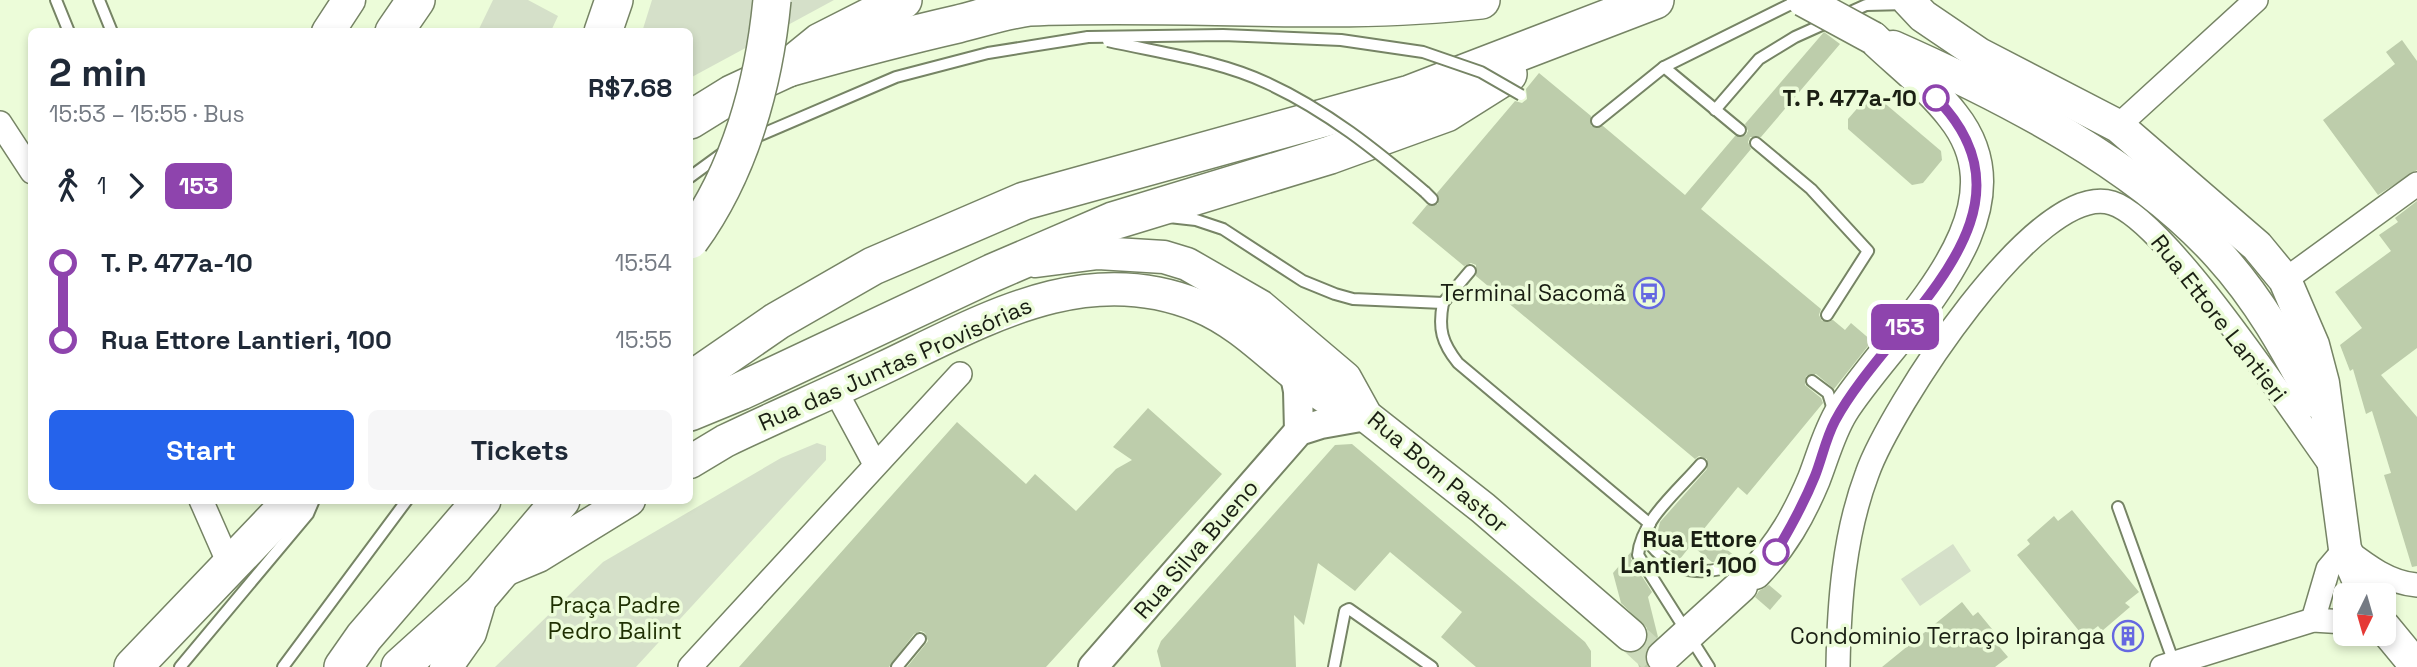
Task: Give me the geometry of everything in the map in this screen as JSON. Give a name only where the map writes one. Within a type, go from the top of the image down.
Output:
[{"type":"highway","points":[[397,28],[416,0]]},
{"type":"highway","points":[[604,28],[614,0]]},
{"type":"highway","points":[[693,235],[724,183],[748,123],[768,42],[772,0]]},
{"type":"highway","points":[[788,68],[820,42],[903,0]]},
{"type":"highway","points":[[693,118],[732,94],[788,68],[875,43],[1029,8],[1146,1],[1416,8],[1481,0]]},
{"type":"highway","points":[[693,379],[776,321],[873,266],[1024,201],[1410,94],[1655,0]]},
{"type":"highway","points":[[693,411],[1113,221],[1330,155],[1446,113],[1572,34]]},
{"type":"highway","points":[[108,667],[155,659],[230,566],[289,504]]},
{"type":"highway","points":[[343,667],[364,637],[479,504]]},
{"type":"highway","points":[[400,667],[491,582],[558,504]]},
{"type":"main road","points":[[331,28],[349,0]]},
{"type":"main road","points":[[1801,0],[1873,38],[1959,77],[2109,162],[2173,211],[2218,254],[2257,302],[2278,332],[2327,424]]},
{"type":"main road","points":[[1909,2],[1979,54],[2118,126],[2257,246],[2285,280],[2312,345],[2323,383],[2345,549],[2360,583]]},
{"type":"main road","points":[[1663,657],[1796,520],[1835,422],[1856,390],[1943,277],[1960,251],[1971,223],[1976,191],[1974,164],[1967,140],[1954,116],[1873,38]]},
{"type":"main road","name":"Rua Bom Pastor","points":[[1003,269],[1098,253],[1144,254],[1187,264],[1260,306],[1345,378],[1366,416],[1483,508],[1630,635]]},
{"type":"main road","name":"Rua das Juntas Provisórias","points":[[693,460],[725,441],[994,315],[1056,294],[1085,289],[1161,294],[1200,306],[1243,332],[1332,401],[1366,416]]},
{"type":"main road","points":[[446,667],[470,633],[491,582],[622,504]]},
{"type":"main road","points":[[2396,642],[2417,667]]},
{"type":"street","points":[[2118,126],[2256,0]]},
{"type":"street","points":[[0,123],[28,166]]},
{"type":"street","points":[[2285,280],[2417,184]]},
{"type":"street","name":"Rua Ettore Lantieri","points":[[1838,667],[1840,608],[1852,529],[1867,474],[1884,434],[1929,360],[1969,305],[2057,215],[2078,204],[2111,202],[2132,212],[2152,231],[2227,321],[2333,470]]},
{"type":"street","points":[[1294,371],[1300,431],[1332,421],[1366,416]]},
{"type":"street","points":[[690,667],[960,374]]},
{"type":"street","points":[[835,390],[875,464]]},
{"type":"street","name":"Rua Silva Bueno","points":[[1097,666],[1300,431]]},
{"type":"street","points":[[203,504],[230,566]]},
{"type":"street","points":[[2314,620],[2328,569],[2345,549],[2382,574],[2405,584],[2417,585]]},
{"type":"street","points":[[2168,665],[2314,620],[2333,621]]},
{"type":"lane","points":[[56,0],[67,28]]},
{"type":"lane","points":[[99,0],[110,28]]},
{"type":"lane","points":[[1597,121],[1664,67],[1801,0]]},
{"type":"lane","points":[[1715,110],[1759,59],[1795,37],[1866,5],[1909,2]]},
{"type":"lane","points":[[693,175],[729,148],[896,77],[988,53],[1088,37],[1223,35],[1341,40],[1423,52],[1481,72],[1521,94]]},
{"type":"lane","points":[[1088,37],[1203,62],[1265,82],[1323,112],[1429,195]]},
{"type":"lane","points":[[1664,67],[1740,130]]},
{"type":"lane","points":[[1756,144],[1811,189],[1868,251],[1827,315]]},
{"type":"lane","points":[[1113,221],[1169,217],[1196,220],[1244,240],[1303,281],[1335,294],[1353,299],[1443,303]]},
{"type":"lane","points":[[1470,271],[1443,303],[1439,325],[1445,346],[1458,363],[1650,524]]},
{"type":"lane","points":[[1812,381],[1828,393],[1835,422]]},
{"type":"lane","points":[[1700,464],[1650,524],[1639,544],[1638,555],[1709,667]]},
{"type":"lane","points":[[155,659],[308,514],[312,504]]},
{"type":"lane","points":[[283,667],[404,504]]},
{"type":"lane","points":[[2118,507],[2168,665]]},
{"type":"lane","points":[[1650,524],[1648,542],[1659,556],[1678,569],[1705,573],[1749,568]]},
{"type":"lane","points":[[1334,667],[1345,611],[1349,609],[1432,667]]},
{"type":"lane","points":[[897,667],[920,639]]},
{"type":"green space","points":[[493,0],[528,0],[558,16],[552,28],[479,28]]},
{"type":"green space","points":[[652,0],[834,0],[693,76],[693,28],[643,28]]},
{"type":"green space","name":"Praça Padre Pedro Balint","points":[[817,443],[826,446],[826,460],[636,667],[495,667],[603,562],[781,458]]},
{"type":"green space","points":[[1953,544],[1971,571],[1920,606],[1901,579]]},
{"type":"building","name":"Terminal Sacomã","points":[[1824,32],[1840,44],[1761,137],[1750,137],[1748,142],[1751,149],[1701,209],[1821,309],[1819,315],[1822,321],[1833,320],[1845,330],[1851,323],[1872,341],[1834,389],[1816,374],[1806,376],[1805,385],[1821,398],[1823,403],[1747,495],[1738,487],[1703,530],[1741,561],[1737,568],[1727,574],[1727,564],[1712,562],[1691,545],[1680,559],[1656,539],[1660,522],[1707,469],[1707,459],[1699,456],[1695,459],[1476,276],[1476,265],[1471,263],[1464,266],[1412,223],[1427,205],[1438,204],[1437,193],[1515,101],[1522,103],[1527,99],[1526,89],[1539,73],[1591,116],[1591,126],[1603,126],[1685,195],[1735,136],[1746,135],[1748,131],[1745,124]]},
{"type":"building","points":[[2402,40],[2417,61],[2417,170],[2378,195],[2323,120],[2395,64],[2386,52]]},
{"type":"building","points":[[1875,95],[1941,151],[1942,160],[1923,183],[1912,185],[1848,129],[1848,119],[1868,96]]},
{"type":"building","points":[[2417,201],[2417,348],[2381,375],[2417,417],[2417,566],[2412,567],[2384,475],[2391,473],[2372,411],[2366,414],[2353,369],[2350,371],[2340,345],[2362,328],[2335,292],[2391,251],[2379,235],[2398,222],[2395,218]]},
{"type":"building","points":[[1148,408],[1222,474],[1046,667],[907,667],[928,641],[925,633],[921,631],[914,634],[889,667],[739,667],[957,422],[1026,484],[1035,474],[1076,511],[1116,469],[1132,460],[1113,447]]},
{"type":"building","points":[[1352,444],[1585,642],[1591,651],[1591,667],[1476,667],[1441,637],[1462,612],[1390,552],[1355,591],[1318,563],[1304,625],[1294,615],[1296,667],[1161,667],[1157,651],[1161,641],[1335,445]]},
{"type":"building","points":[[2072,510],[2139,592],[2125,603],[2130,607],[2102,631],[2098,626],[2084,637],[2017,555],[2030,544],[2027,540],[2054,516],[2058,521]]},
{"type":"building","points":[[1631,552],[1631,559],[1652,592],[1648,597],[1658,637],[1645,652],[1648,667],[1639,667],[1635,653],[1644,646],[1647,628],[1621,603],[1613,573]]},
{"type":"building","points":[[1769,585],[1782,596],[1770,610],[1755,597]]},
{"type":"building","points":[[1962,602],[1973,616],[1978,612],[2001,640],[1996,643],[2008,657],[1995,667],[1882,667]]},
{"type":"tunnel","points":[[1630,635],[1665,667]]},
{"type":"bus line","name":"153","points":[[1776,552],[1796,520],[1835,422],[1856,390],[1943,277],[1960,251],[1971,223],[1976,191],[1974,164],[1967,140],[1954,116],[1936,98]]},
{"type":"place","name":"T. P. 477a-10","points":[[1936,98]]},
{"type":"place","name":"Terminal Sacomã","points":[[1649,293]]},
{"type":"place","name":"Rua Ettore Lantieri, 100","points":[[1776,552]]},
{"type":"place","name":"Condominio Terraço Ipiranga","points":[[2128,636]]}]
